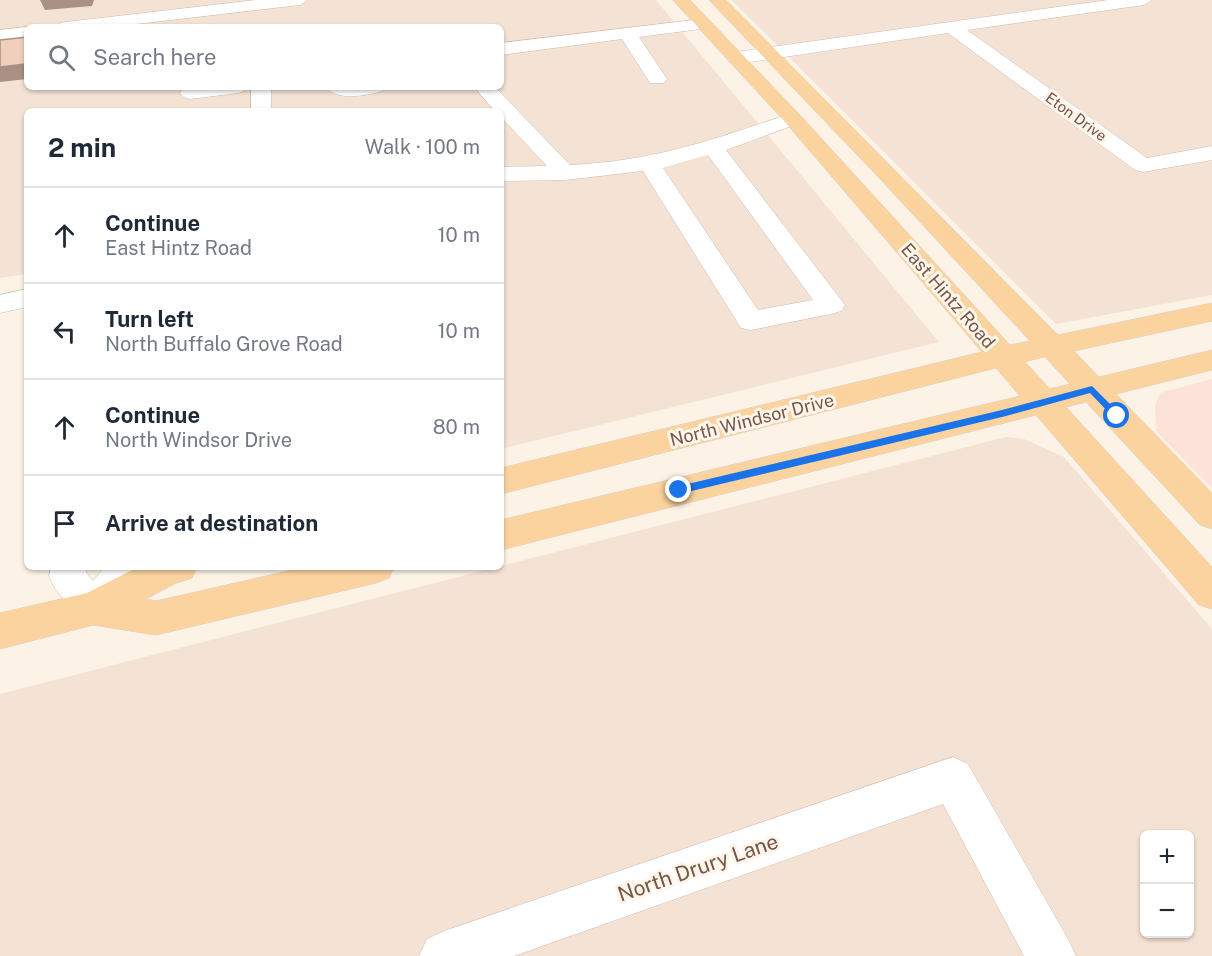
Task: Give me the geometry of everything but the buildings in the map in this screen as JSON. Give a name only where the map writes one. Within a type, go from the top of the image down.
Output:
[{"type":"main road","name":"East Hintz Road","points":[[681,0],[793,119],[1212,593]]},
{"type":"main road","points":[[717,0],[891,177],[1212,515]]},
{"type":"main road","name":"North Windsor Drive","points":[[504,480],[724,428],[1051,345],[1212,312]]},
{"type":"main road","points":[[504,534],[1212,360]]},
{"type":"main road","points":[[0,631],[93,608],[168,570]]},
{"type":"main road","points":[[93,608],[156,618],[363,570]]},
{"type":"street","points":[[92,24],[300,0]]},
{"type":"street","points":[[736,58],[1144,0]]},
{"type":"street","points":[[504,49],[702,24]]},
{"type":"street","name":"Eton Drive","points":[[952,28],[1143,165],[1212,153]]},
{"type":"street","points":[[0,35],[24,32]]},
{"type":"street","points":[[628,34],[657,80]]},
{"type":"street","points":[[190,93],[214,90]]},
{"type":"street","points":[[262,108],[264,90]]},
{"type":"street","points":[[487,90],[504,108]]},
{"type":"street","points":[[504,108],[565,173]]},
{"type":"street","points":[[504,174],[565,173],[649,164],[712,147],[793,119]]},
{"type":"street","points":[[649,164],[751,321],[831,305],[712,147]]},
{"type":"street","points":[[0,303],[24,299]]},
{"type":"street","points":[[69,570],[68,576],[93,608],[125,570]]},
{"type":"street","name":"North Drury Lane","points":[[444,956],[953,779],[1051,956]]},
{"type":"shaded area","points":[[0,0],[656,0],[939,342],[504,448],[504,108],[24,108],[24,274],[0,278]]},
{"type":"shaded area","points":[[732,0],[1212,0],[1212,295],[1056,324]]},
{"type":"shaded area","points":[[1212,379],[1212,488],[1156,431],[1155,406],[1160,393]]},
{"type":"shaded area","points":[[1006,437],[1024,439],[1064,457],[1212,629],[1212,956],[0,956],[0,694],[485,570],[504,570],[504,565]]},
{"type":"route","points":[[679,490],[1002,413],[1092,389],[1117,416]]}]
